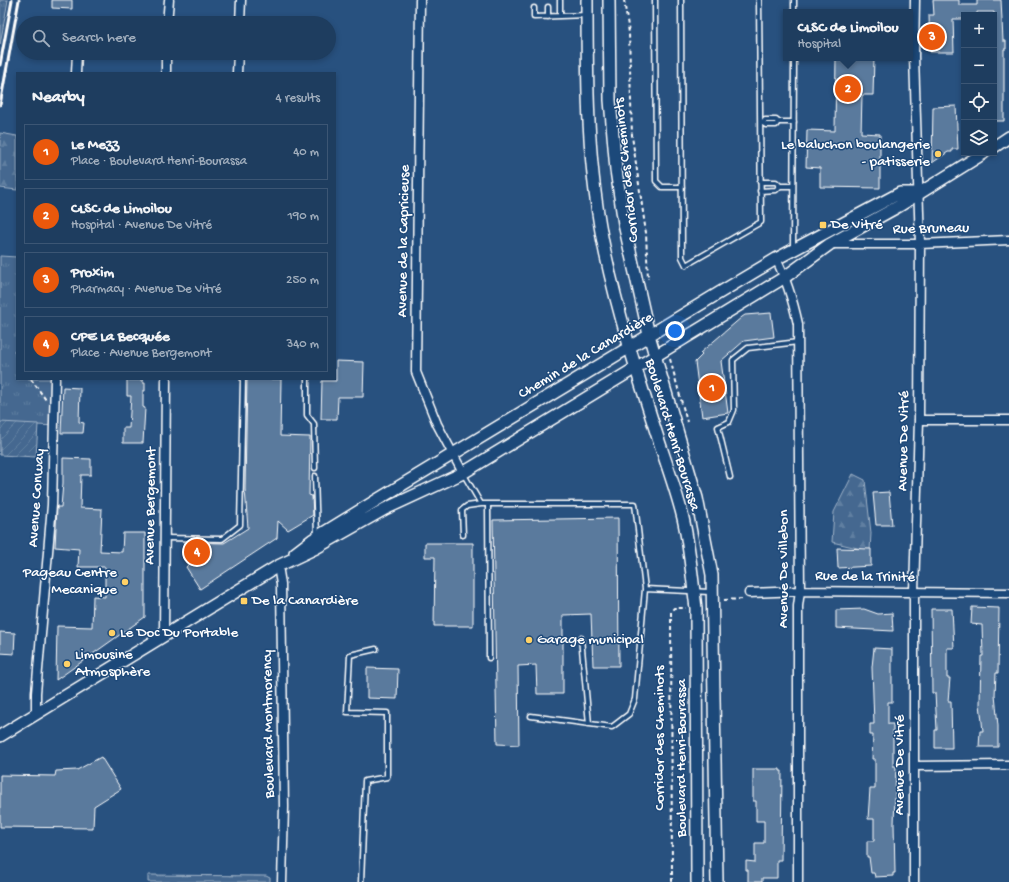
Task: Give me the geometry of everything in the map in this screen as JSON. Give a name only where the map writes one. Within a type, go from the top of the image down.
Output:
[{"type":"main road","name":"Boulevard Henri-Bourassa","points":[[587,0],[587,104],[596,206],[606,259],[636,368],[682,517],[692,565],[696,608],[697,882]]},
{"type":"main road","name":"Boulevard Henri-Bourassa","points":[[608,0],[610,100],[616,170],[626,232],[649,335],[697,498],[709,552],[713,593],[717,882]]},
{"type":"main road","points":[[997,145],[1009,138]]},
{"type":"main road","name":"Chemin de la Canardière","points":[[0,736],[164,634],[278,566],[316,548],[385,510],[463,473],[785,277],[830,244],[899,206],[979,156]]},
{"type":"main road","name":"Chemin de la Canardière","points":[[278,566],[317,537],[776,259],[900,193],[918,193]]},
{"type":"street","points":[[167,16],[168,0]]},
{"type":"street","points":[[240,16],[241,0]]},
{"type":"street","name":"Avenue de la Capricieuse","points":[[420,0],[416,372],[452,454],[463,473]]},
{"type":"street","name":"Avenue De Vitré","points":[[914,882],[914,592],[919,420],[920,244],[914,56],[915,0]]},
{"type":"street","points":[[76,72],[77,60]]},
{"type":"street","points":[[166,60],[166,72]]},
{"type":"street","points":[[237,72],[238,60]]},
{"type":"street","name":"Rue Bruneau","points":[[830,244],[920,244],[1009,240]]},
{"type":"street","name":"Avenue De Villebon","points":[[776,259],[785,277],[793,299],[798,324],[800,591],[798,606],[798,882]]},
{"type":"street","name":"Avenue Conway","points":[[36,714],[36,693],[52,505],[56,380]]},
{"type":"street","name":"Avenue Bergemont","points":[[164,634],[166,380]]},
{"type":"street","points":[[919,420],[1009,420]]},
{"type":"street","name":"Boulevard Montmorency","points":[[278,566],[281,592],[284,807],[282,882]]},
{"type":"street","name":"Rue de la Trinité","points":[[749,593],[800,591],[1009,593]]},
{"type":"street","points":[[914,766],[1009,765]]},
{"type":"lane","points":[[560,0],[560,16]]},
{"type":"lane","points":[[655,0],[656,181],[662,187],[682,186]]},
{"type":"lane","points":[[681,0],[682,257],[686,265],[761,222],[759,0]]},
{"type":"lane","points":[[548,7],[548,17]]},
{"type":"lane","points":[[534,8],[534,17],[587,15]]},
{"type":"lane","points":[[793,250],[794,61]]},
{"type":"lane","points":[[761,123],[765,120],[794,122]]},
{"type":"lane","points":[[760,182],[776,182],[780,186],[793,186]]},
{"type":"lane","points":[[760,190],[776,190],[780,186]]},
{"type":"lane","points":[[730,477],[718,427],[729,422],[734,410],[733,360],[748,348],[798,342]]},
{"type":"lane","points":[[165,538],[222,539],[240,525],[243,380]]},
{"type":"lane","points":[[307,380],[307,415],[314,424],[314,468]]},
{"type":"lane","points":[[463,473],[481,504]]},
{"type":"lane","points":[[315,476],[317,537]]},
{"type":"lane","points":[[463,535],[462,510],[467,506],[481,504],[635,504],[645,589],[635,699],[629,714],[612,727],[531,716]]},
{"type":"lane","points":[[488,504],[489,658]]},
{"type":"lane","points":[[645,589],[713,593]]},
{"type":"lane","points":[[581,638],[589,724]]},
{"type":"lane","points":[[361,882],[365,781],[387,777],[387,713],[347,712],[350,655],[376,649]]},
{"type":"path","name":"Corridor des Cheminots","points":[[624,0],[629,33],[632,136],[646,233],[649,283]]},
{"type":"path","points":[[32,380],[43,398],[54,404]]},
{"type":"path","points":[[724,600],[741,600],[749,593]]},
{"type":"path","name":"Corridor des Cheminots","points":[[672,882],[671,611],[674,608],[686,608]]},
{"type":"green space","points":[[0,0],[8,0],[0,45]]},
{"type":"green space","points":[[0,133],[16,136],[16,190],[0,188]]},
{"type":"green space","points":[[0,256],[16,257],[16,380],[55,380],[55,426],[37,425],[0,455]]},
{"type":"green space","points":[[0,422],[38,424],[36,457],[0,455]]},
{"type":"green space","points":[[853,474],[865,480],[871,533],[870,551],[832,542],[834,512]]},
{"type":"green space","points":[[148,875],[266,876],[270,878],[270,882],[148,882]]},
{"type":"building","points":[[52,0],[72,0],[72,9],[52,8]]},
{"type":"building","points":[[933,0],[959,0],[959,5],[977,5],[977,0],[1001,0],[1003,41],[1006,41],[1006,49],[1004,49],[1004,121],[997,121],[997,12],[961,12],[961,19],[953,19],[954,52],[930,52],[929,15],[934,15]]},
{"type":"building","points":[[836,61],[874,61],[873,95],[862,95],[861,133],[880,134],[880,188],[820,187],[820,168],[806,167],[807,130],[835,131]]},
{"type":"building","points":[[956,106],[958,149],[952,149],[952,152],[948,152],[932,163],[933,107]]},
{"type":"building","points":[[771,313],[774,337],[744,341],[721,361],[728,413],[702,417],[695,362],[702,355],[700,353],[745,315]]},
{"type":"building","points":[[336,361],[364,362],[363,397],[338,397],[337,419],[321,419],[322,381],[336,381]]},
{"type":"building","points":[[127,380],[143,380],[143,383],[145,383],[145,391],[143,391],[143,407],[145,408],[143,443],[123,443],[123,428],[129,428],[131,396],[127,396]]},
{"type":"building","points":[[247,380],[281,380],[280,436],[310,437],[309,495],[312,496],[313,515],[288,530],[278,521],[277,538],[200,589],[186,567],[188,565],[184,559],[184,542],[224,543],[248,528],[245,489]]},
{"type":"building","points":[[63,387],[80,388],[79,422],[84,423],[83,433],[61,433]]},
{"type":"building","points":[[63,458],[91,459],[91,475],[81,475],[80,508],[102,509],[100,551],[122,552],[123,533],[145,533],[145,617],[56,680],[57,626],[92,627],[93,596],[105,597],[105,567],[78,567],[79,549],[55,547],[57,507],[61,507]]},
{"type":"building","points":[[889,492],[892,525],[876,525],[873,493]]},
{"type":"building","name":"Garage municipal","points":[[618,518],[619,666],[593,666],[591,614],[563,615],[563,694],[537,694],[536,665],[518,666],[519,745],[497,744],[493,520]]},
{"type":"building","points":[[425,543],[473,543],[473,626],[434,626],[435,557],[425,557]]},
{"type":"building","points":[[837,548],[871,549],[871,566],[838,568]]},
{"type":"building","points":[[972,607],[999,608],[998,673],[996,673],[995,695],[998,726],[998,747],[979,747],[980,731],[983,731],[980,704],[981,656],[983,656],[982,625],[971,624]]},
{"type":"building","points":[[864,609],[878,614],[892,613],[893,631],[836,628],[836,610]]},
{"type":"building","points":[[931,609],[952,609],[954,648],[947,648],[947,678],[950,678],[948,701],[951,701],[952,748],[935,748],[935,730],[937,730],[935,693],[932,693]]},
{"type":"building","points":[[0,632],[15,633],[14,654],[0,653]]},
{"type":"building","points":[[874,648],[892,649],[892,702],[888,702],[888,724],[893,724],[893,766],[896,766],[894,824],[895,873],[893,873],[893,876],[875,877],[874,873],[871,873],[869,857],[867,857],[867,841],[874,841],[874,819],[868,819],[870,789],[875,789],[875,759],[872,759],[873,735],[870,735],[870,724],[874,724],[872,667]]},
{"type":"building","points":[[367,668],[398,669],[397,699],[367,698]]},
{"type":"building","points":[[101,757],[121,789],[94,806],[93,828],[0,827],[0,775],[55,776],[56,771],[77,770]]},
{"type":"building","points":[[753,769],[780,769],[780,771],[782,771],[781,860],[777,860],[777,878],[762,878],[762,882],[748,882],[748,870],[746,870],[746,861],[755,862],[755,843],[764,843],[764,821],[756,821],[756,801],[753,801]]},
{"type":"railway","points":[[0,65],[12,0]]},
{"type":"railway","points":[[16,16],[19,0]]},
{"type":"railway","points":[[0,105],[16,17]]},
{"type":"place","name":"Proxim","points":[[932,37]]},
{"type":"place","name":"CLSC de Limoilou","points":[[848,89]]},
{"type":"place","name":"Le baluchon boulangerie - patisserie","points":[[938,154]]},
{"type":"place","name":"De Vitré","points":[[823,225]]},
{"type":"place","name":"Le Mezz","points":[[712,388]]},
{"type":"place","name":"CPE La Becquée","points":[[197,552]]},
{"type":"place","name":"Pageau Centre Mecanique","points":[[125,582]]},
{"type":"place","name":"De la Canardière","points":[[244,601]]},
{"type":"place","name":"Le Doc Du Portable","points":[[112,633]]},
{"type":"place","name":"Garage municipal","points":[[529,640]]},
{"type":"place","name":"Limousine Atmosphère","points":[[67,664]]}]
